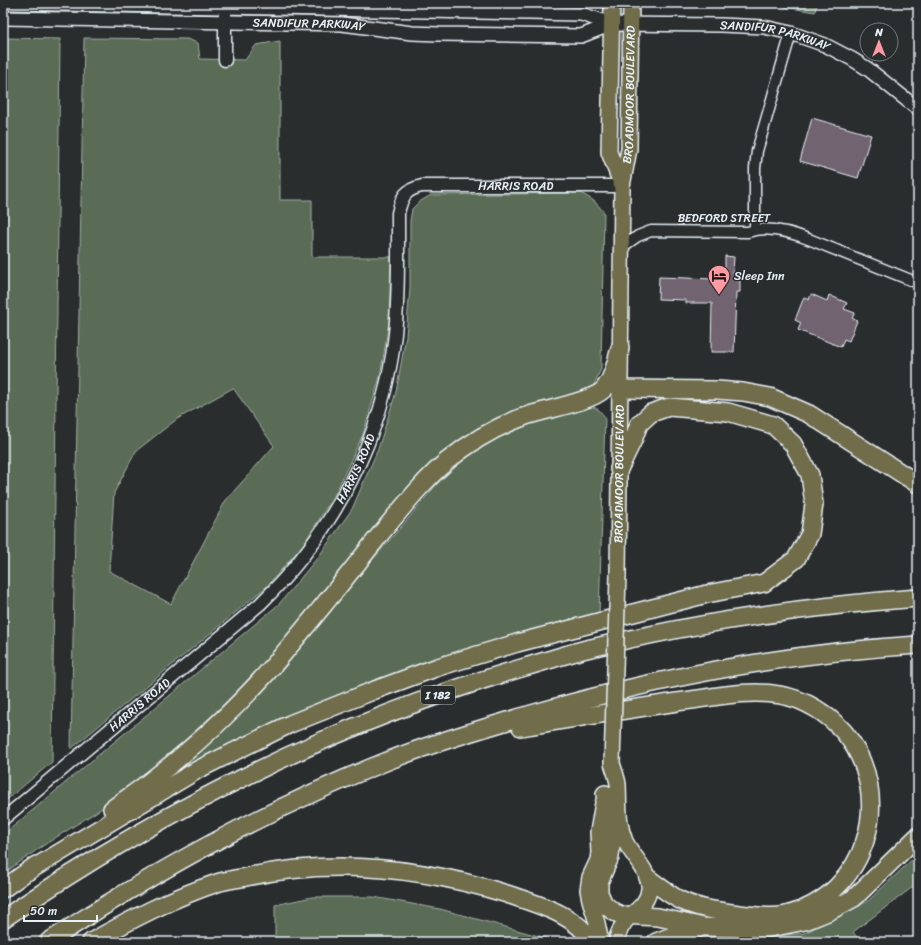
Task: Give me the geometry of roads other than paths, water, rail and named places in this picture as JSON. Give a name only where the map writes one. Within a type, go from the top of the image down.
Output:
[{"type":"highway","points":[[3,889],[81,830],[142,788],[189,750],[225,717],[254,688],[288,649],[409,500],[447,462],[471,444],[497,428],[523,417],[587,399],[602,390],[612,375],[620,348]]},
{"type":"highway","points":[[620,389],[717,390],[743,392],[770,397],[809,414],[918,484]]},
{"type":"highway","points":[[27,872],[199,769],[290,724],[382,687],[438,667],[517,643],[707,594],[764,583],[796,559],[810,534],[814,504],[810,475],[793,444],[773,425],[728,412],[670,407],[651,413],[639,424],[619,469]]},
{"type":"highway","name":"I 182","points":[[3,919],[88,863],[191,803],[285,756],[441,694],[494,676],[590,648],[702,625],[813,608],[918,598]]},
{"type":"highway","points":[[48,942],[140,883],[238,829],[338,781],[442,740],[573,702],[672,678],[737,665],[847,650],[918,645]]},
{"type":"highway","points":[[442,740],[632,709],[706,698],[758,693],[781,695],[798,700],[815,708],[838,725],[854,745],[860,756],[868,778],[871,792],[871,820],[862,852],[842,882],[829,895],[800,911],[766,917],[748,916],[699,907],[681,901],[648,878]]},
{"type":"highway","points":[[605,794],[611,846],[610,857],[599,882],[599,893],[604,904],[614,912],[621,914],[658,917],[704,927],[765,929],[805,921],[830,911],[854,898],[918,836]]},
{"type":"highway","points":[[91,942],[144,913],[184,895],[218,883],[266,873],[314,868],[395,870],[456,880],[543,906],[576,924],[587,934],[592,942]]},
{"type":"highway","points":[[656,942],[677,934],[704,927]]},
{"type":"main road","name":"SANDIFUR PARKWAY","points":[[10,3],[225,5],[581,14],[612,24],[764,27],[791,33],[826,45],[852,58],[918,109]]},
{"type":"main road","name":"BROADMOOR BOULEVARD","points":[[612,3],[609,152],[622,186]]},
{"type":"main road","name":"BROADMOOR BOULEVARD","points":[[601,942],[588,890],[590,877],[598,860],[598,832],[612,763],[618,576],[622,186],[629,149],[631,3]]},
{"type":"main road","name":"SANDIFUR PARKWAY","points":[[3,18],[342,24],[438,34],[581,36],[612,24]]},
{"type":"main road","name":"BROADMOOR BOULEVARD","points":[[612,763],[618,782],[618,810],[624,840],[632,855],[648,878]]},
{"type":"main road","points":[[616,942],[618,932],[646,899],[649,889],[648,878]]},
{"type":"street","points":[[224,60],[225,5]]},
{"type":"street","points":[[755,230],[757,151],[791,33]]},
{"type":"street","name":"HARRIS ROAD","points":[[3,819],[260,604],[278,587],[298,564],[331,518],[344,496],[369,442],[387,385],[392,359],[398,308],[398,213],[401,201],[405,194],[411,189],[422,186],[622,186]]},
{"type":"street","name":"BEDFORD STREET","points":[[622,247],[638,236],[651,231],[776,231],[799,235],[918,283]]},
{"type":"place","name":"Sleep Inn","points":[[719,296]]}]
